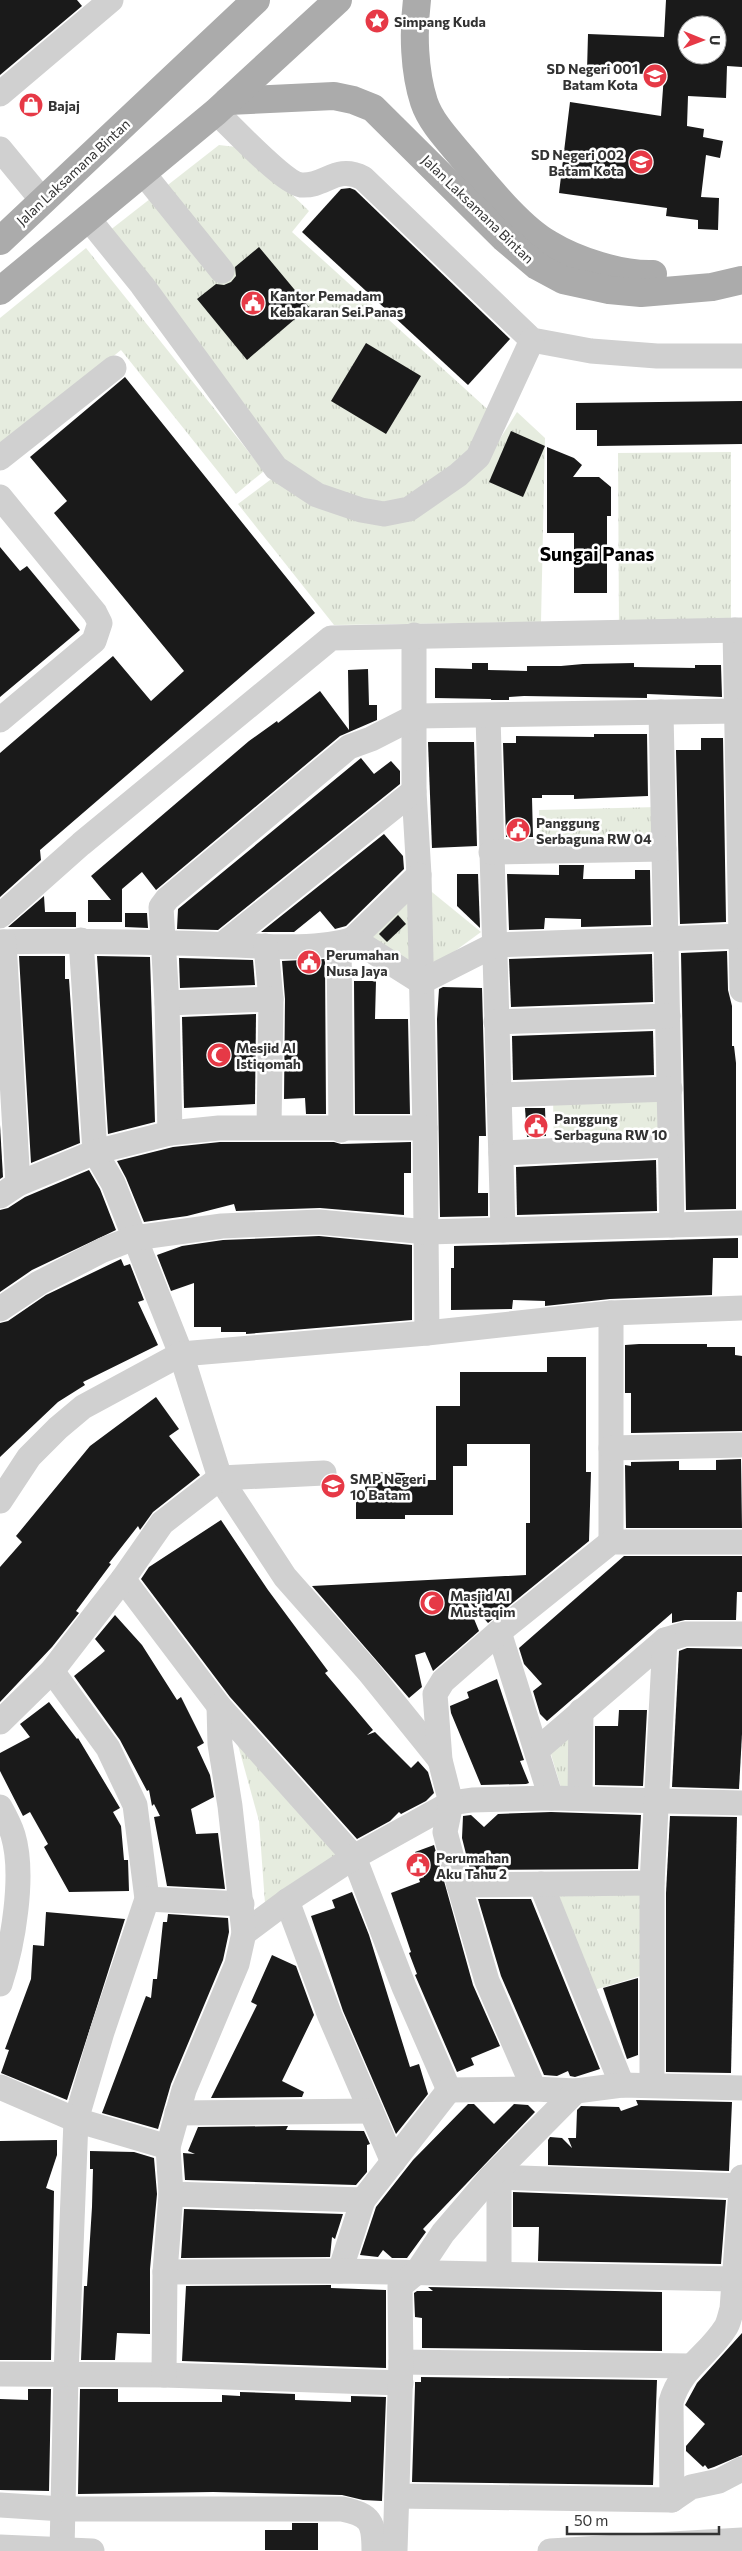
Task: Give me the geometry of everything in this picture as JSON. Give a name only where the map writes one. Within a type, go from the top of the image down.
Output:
[{"type":"main road","name":"Jalan Laksamana Bintan","points":[[0,241],[256,0]]},
{"type":"main road","points":[[0,291],[222,107],[338,0]]},
{"type":"main road","name":"Jalan Laksamana Bintan","points":[[417,0],[417,65],[420,88],[430,116],[483,182],[516,216],[548,244],[607,269],[630,274],[689,273],[742,262]]},
{"type":"main road","name":"Jalan Laksamana Bintan","points":[[222,107],[334,96],[353,100],[373,108],[504,238],[537,266],[563,280],[610,290],[641,293],[712,287],[742,280]]},
{"type":"street","points":[[0,94],[111,0]]},
{"type":"street","points":[[222,107],[291,183],[308,185],[340,172],[351,173],[363,178],[532,340],[591,351],[657,356],[742,356]]},
{"type":"street","points":[[0,149],[42,200]]},
{"type":"street","points":[[143,173],[222,271]]},
{"type":"street","points":[[87,217],[142,285],[276,468],[317,495],[361,510],[384,514],[409,509],[469,466],[478,457],[532,340]]},
{"type":"street","points":[[0,458],[114,368]]},
{"type":"street","points":[[0,497],[95,613],[100,623],[94,641],[0,720]]},
{"type":"street","points":[[0,916],[81,844],[326,640],[336,637],[414,635],[738,630],[736,711],[742,990]]},
{"type":"street","points":[[414,635],[416,716],[414,790],[419,875],[427,1232],[427,1334]]},
{"type":"street","points":[[170,1132],[167,1003],[161,907],[167,899],[348,747],[371,739],[416,716],[736,711]]},
{"type":"street","points":[[661,712],[668,938],[672,1225]]},
{"type":"street","points":[[488,716],[503,1230]]},
{"type":"street","points":[[223,944],[414,790]]},
{"type":"street","points":[[491,852],[664,849]]},
{"type":"street","points":[[342,1130],[346,941],[419,875]]},
{"type":"street","points":[[421,982],[494,945],[742,936]]},
{"type":"street","points":[[81,940],[95,1152],[113,1183],[181,1354],[220,1478],[285,1577],[369,1672],[440,1760]]},
{"type":"street","points":[[421,982],[346,941],[266,946],[81,940],[2,942],[9,1190],[95,1152],[170,1132],[269,1128],[342,1130],[425,1128]]},
{"type":"street","points":[[266,946],[270,999],[269,1128]]},
{"type":"street","points":[[167,1003],[270,999]]},
{"type":"street","points":[[496,1022],[668,1016]]},
{"type":"street","points":[[499,1095],[670,1089]]},
{"type":"street","points":[[501,1152],[670,1145]]},
{"type":"street","points":[[0,1309],[39,1283],[102,1250],[134,1238],[222,1226],[319,1222],[427,1232],[742,1223]]},
{"type":"street","points":[[0,1500],[29,1457],[58,1428],[83,1407],[181,1354],[427,1334],[611,1313],[742,1308]]},
{"type":"street","points":[[611,1313],[612,1542]]},
{"type":"street","points":[[611,1448],[742,1445]]},
{"type":"street","points":[[0,1722],[52,1671],[123,1579],[162,1523],[220,1478],[324,1473]]},
{"type":"street","points":[[534,2089],[486,1981],[459,1885],[446,1832],[451,1803],[440,1760],[436,1694],[443,1681],[499,1632],[612,1542],[742,1542]]},
{"type":"street","points":[[123,1579],[219,1706],[354,1857],[404,1988],[449,2090]]},
{"type":"street","points":[[499,1632],[551,1798]]},
{"type":"street","points":[[537,1750],[664,1640],[686,1634],[742,1634]]},
{"type":"street","points":[[652,2086],[652,1882],[664,1640]]},
{"type":"street","points":[[52,1671],[108,1748],[134,1805],[147,1900],[102,2032],[76,2120],[66,2374],[62,2550]]},
{"type":"street","points":[[164,2375],[165,2272],[171,2194],[168,2147],[184,2090],[237,1964],[244,1933],[242,1904],[220,1744],[219,1706]]},
{"type":"street","points":[[580,1798],[581,1711]]},
{"type":"street","points":[[244,1933],[287,1900],[354,1857],[451,1803],[472,1800],[580,1798],[742,1803]]},
{"type":"street","points":[[0,1807],[13,1835],[17,1857],[10,1954],[0,1984]]},
{"type":"street","points":[[459,1885],[652,1882]]},
{"type":"street","points":[[541,1884],[622,2085]]},
{"type":"street","points":[[147,1900],[242,1904]]},
{"type":"street","points":[[287,1900],[330,2016],[393,2162]]},
{"type":"street","points":[[449,2090],[534,2089],[576,2091],[622,2085],[742,2088]]},
{"type":"street","points":[[0,2088],[76,2120],[168,2147]]},
{"type":"street","points":[[340,2271],[363,2200],[449,2090]]},
{"type":"street","points":[[395,2551],[401,2372],[400,2286],[417,2272],[443,2233],[576,2091]]},
{"type":"street","points":[[177,2113],[371,2111]]},
{"type":"street","points":[[495,2177],[742,2186]]},
{"type":"street","points":[[495,2177],[499,2274]]},
{"type":"street","points":[[672,2500],[671,2402],[675,2388],[690,2366],[726,2326],[732,2309],[737,2274],[742,2177]]},
{"type":"street","points":[[171,2194],[363,2200]]},
{"type":"street","points":[[165,2272],[340,2271],[499,2274],[737,2274]]},
{"type":"street","points":[[0,2374],[164,2375],[690,2366]]},
{"type":"street","points":[[397,2496],[672,2500],[691,2487],[719,2481],[742,2469]]},
{"type":"street","points":[[0,2505],[63,2509],[342,2509],[359,2512],[371,2521],[374,2534],[374,2551]]},
{"type":"street","points":[[550,2551],[742,2540]]},
{"type":"street","points":[[0,2547],[92,2551]]},
{"type":"green space","points":[[219,145],[244,148],[309,211],[292,232],[495,416],[470,457],[397,505],[361,503],[280,463],[109,231]]},
{"type":"green space","points":[[86,248],[264,471],[236,494],[121,350],[0,448],[0,318]]},
{"type":"green space","points":[[517,412],[545,438],[541,622],[334,625],[238,504],[274,477],[356,518],[479,472]]},
{"type":"green space","points":[[731,452],[731,629],[619,629],[618,453]]},
{"type":"green space","points":[[658,807],[659,845],[540,849],[539,810]]},
{"type":"green space","points":[[427,888],[481,932],[429,970]]},
{"type":"green space","points":[[412,891],[414,967],[367,934]]},
{"type":"green space","points":[[662,1094],[663,1146],[554,1149],[553,1097]]},
{"type":"green space","points":[[233,1727],[350,1849],[266,1917],[259,1821]]},
{"type":"green space","points":[[573,1732],[576,1790],[562,1791],[549,1748]]},
{"type":"green space","points":[[647,1886],[647,1974],[594,1990],[554,1889]]},
{"type":"building","points":[[0,0],[77,0],[82,6],[0,75]]},
{"type":"building","points":[[666,0],[742,0],[742,67],[727,66],[726,98],[688,96],[687,126],[704,129],[703,137],[723,141],[720,158],[706,155],[701,197],[719,198],[718,230],[698,229],[698,220],[666,216],[667,208],[559,193],[570,102],[661,116],[664,75],[587,71],[588,34],[664,37]]},
{"type":"building","points":[[350,188],[355,190],[510,339],[468,385],[302,232],[341,189]]},
{"type":"building","name":"Kantor Pemadam Kebakaran Sei.Panas","points":[[259,247],[309,307],[247,360],[197,299],[216,284],[224,285],[231,282],[236,276],[235,267]]},
{"type":"building","points":[[366,343],[421,376],[386,434],[331,401]]},
{"type":"building","points":[[125,377],[315,613],[40,850],[41,860],[0,897],[0,753],[113,656],[151,701],[184,671],[54,513],[67,501],[30,457]]},
{"type":"building","points":[[742,401],[742,444],[597,446],[597,430],[576,430],[576,403]]},
{"type":"building","points":[[511,431],[545,446],[523,497],[489,482]]},
{"type":"building","points":[[547,447],[574,458],[582,465],[573,477],[599,477],[611,487],[611,516],[607,516],[607,593],[574,593],[574,533],[547,533]]},
{"type":"building","points":[[0,547],[20,571],[27,566],[80,630],[0,697]]},
{"type":"building","points":[[472,663],[488,663],[488,670],[527,671],[527,666],[583,664],[634,663],[634,667],[695,668],[695,665],[721,665],[722,697],[647,694],[647,698],[524,696],[509,697],[509,700],[491,700],[435,698],[435,668],[472,669]]},
{"type":"building","points":[[368,669],[369,705],[377,705],[377,720],[340,736],[156,890],[142,872],[122,889],[122,922],[88,922],[88,900],[111,900],[91,876],[249,741],[277,721],[278,723],[320,691],[349,730],[348,670]]},
{"type":"building","points":[[594,734],[647,734],[648,796],[574,799],[574,795],[542,795],[542,798],[532,798],[533,837],[506,837],[503,743],[516,743],[516,736],[594,737]]},
{"type":"building","points":[[701,738],[723,738],[726,922],[680,924],[676,750],[701,750]]},
{"type":"building","points":[[428,742],[474,742],[477,846],[432,848]]},
{"type":"building","points":[[361,758],[374,774],[391,761],[400,771],[400,784],[218,930],[177,929],[178,909]]},
{"type":"building","points":[[384,834],[403,856],[404,869],[346,926],[335,929],[320,911],[294,932],[261,932]]},
{"type":"building","points":[[559,865],[584,865],[583,879],[635,879],[635,870],[650,870],[651,925],[581,927],[581,919],[545,918],[544,929],[509,930],[507,874],[559,875]]},
{"type":"building","points":[[457,874],[478,874],[480,928],[457,906]]},
{"type":"building","points":[[44,896],[45,912],[76,912],[76,927],[8,927]]},
{"type":"building","points":[[125,913],[147,913],[148,928],[125,927]]},
{"type":"building","points":[[398,915],[406,924],[387,942],[379,934]]},
{"type":"building","points":[[727,951],[728,990],[732,1006],[732,1046],[734,1046],[736,1063],[736,1209],[686,1210],[681,953]]},
{"type":"building","points":[[652,954],[653,1002],[511,1007],[509,959]]},
{"type":"building","points":[[19,956],[65,956],[65,979],[69,979],[80,1143],[31,1163]]},
{"type":"building","points":[[97,956],[150,957],[155,1122],[108,1134]]},
{"type":"building","points":[[179,958],[253,960],[255,985],[180,988]]},
{"type":"building","points":[[325,959],[326,1114],[306,1114],[305,1098],[284,1099],[285,999],[282,961]]},
{"type":"building","points":[[354,981],[376,981],[375,1019],[408,1019],[410,1114],[355,1114]]},
{"type":"building","points":[[443,987],[482,988],[486,1136],[479,1136],[478,1193],[488,1193],[488,1216],[440,1217],[437,1019],[439,989]]},
{"type":"building","name":"Mesjid Al Istiqomah","points":[[256,1014],[255,1104],[184,1108],[182,1017]]},
{"type":"building","points":[[653,1031],[654,1075],[513,1080],[512,1036]]},
{"type":"building","name":"Panggung Serbaguna RW 10","points":[[525,1108],[545,1108],[546,1136],[527,1137]]},
{"type":"building","points":[[0,1125],[3,1177],[0,1179]]},
{"type":"building","points":[[220,1142],[334,1142],[341,1144],[411,1142],[411,1173],[404,1173],[404,1215],[320,1208],[236,1211],[234,1204],[187,1216],[144,1222],[117,1161],[173,1147]]},
{"type":"building","points":[[656,1160],[657,1211],[517,1215],[516,1167]]},
{"type":"building","points":[[89,1170],[100,1189],[116,1230],[32,1270],[0,1292],[0,1210],[8,1208],[25,1197]]},
{"type":"building","points":[[319,1236],[412,1245],[412,1320],[246,1334],[246,1332],[221,1332],[221,1327],[194,1327],[194,1283],[171,1291],[157,1255],[182,1246],[223,1240]]},
{"type":"building","points":[[738,1238],[738,1258],[713,1258],[712,1295],[610,1299],[545,1306],[545,1301],[513,1300],[512,1309],[451,1310],[451,1268],[454,1268],[454,1246]]},
{"type":"building","points":[[121,1259],[124,1266],[130,1264],[144,1300],[138,1302],[158,1345],[83,1382],[85,1385],[58,1402],[0,1457],[0,1323],[8,1321],[46,1295]]},
{"type":"building","points":[[707,1344],[707,1347],[735,1347],[735,1355],[742,1356],[742,1431],[631,1433],[631,1393],[625,1393],[625,1345]]},
{"type":"building","points":[[547,1357],[586,1357],[586,1472],[591,1472],[589,1541],[488,1623],[465,1597],[479,1631],[433,1671],[425,1652],[415,1655],[422,1687],[409,1698],[312,1586],[526,1575],[526,1523],[530,1523],[530,1444],[467,1444],[467,1466],[453,1466],[453,1515],[405,1515],[405,1519],[356,1519],[356,1490],[365,1490],[366,1472],[405,1473],[405,1480],[436,1480],[436,1406],[460,1406],[460,1372],[547,1372]]},
{"type":"building","points":[[156,1397],[179,1429],[169,1436],[200,1475],[153,1512],[140,1530],[138,1526],[109,1563],[111,1564],[76,1611],[79,1613],[52,1647],[0,1702],[0,1567],[22,1542],[16,1536],[90,1446]]},
{"type":"building","points":[[741,1459],[742,1528],[626,1528],[625,1465],[631,1466],[631,1462],[679,1461],[679,1470],[716,1470],[716,1460]]},
{"type":"building","points":[[221,1520],[268,1590],[328,1671],[325,1673],[373,1730],[367,1735],[375,1732],[411,1768],[418,1761],[428,1772],[434,1793],[426,1801],[401,1814],[399,1812],[390,1821],[357,1839],[230,1697],[141,1579],[149,1567]]},
{"type":"building","points":[[624,1556],[742,1556],[742,1592],[737,1592],[736,1620],[685,1620],[672,1623],[672,1613],[547,1721],[540,1714],[533,1691],[542,1684],[524,1664],[519,1648]]},
{"type":"building","points":[[115,1615],[142,1645],[177,1700],[181,1697],[204,1743],[197,1747],[210,1775],[214,1797],[191,1809],[196,1834],[218,1833],[225,1889],[167,1886],[154,1817],[160,1816],[154,1804],[152,1806],[149,1790],[147,1791],[120,1740],[74,1676],[105,1651],[95,1639]]},
{"type":"building","points":[[687,1648],[742,1649],[742,1734],[739,1789],[672,1787],[679,1651]]},
{"type":"building","points":[[497,1679],[524,1760],[520,1761],[529,1783],[526,1784],[481,1785],[451,1713],[450,1706],[469,1698],[467,1692]]},
{"type":"building","points":[[49,1702],[78,1738],[120,1808],[113,1812],[121,1826],[124,1860],[128,1860],[129,1891],[69,1892],[44,1847],[48,1844],[30,1812],[23,1816],[0,1771],[0,1753],[30,1737],[20,1724]]},
{"type":"building","points":[[619,1710],[647,1710],[643,1786],[595,1785],[595,1726],[618,1726]]},
{"type":"building","points":[[551,1812],[641,1815],[638,1869],[470,1870],[462,1838],[463,1816],[471,1815],[484,1827],[498,1814]]},
{"type":"building","points":[[670,1816],[737,1817],[731,2073],[666,2072],[666,1893]]},
{"type":"building","points":[[434,1845],[473,1985],[500,2046],[471,2058],[474,2065],[457,2072],[415,1975],[417,1974],[409,1953],[411,1952],[391,1893],[420,1882],[419,1879],[424,1877],[415,1852]]},
{"type":"building","points":[[352,1892],[369,1935],[410,2067],[419,2064],[428,2094],[396,2134],[343,2011],[311,1916],[335,1908],[332,1900]]},
{"type":"building","points":[[478,1899],[531,1899],[600,2069],[575,2077],[570,2076],[568,2071],[557,2076],[544,2075],[501,1976]]},
{"type":"building","points":[[46,1912],[125,1919],[67,2100],[1,2073],[9,2050],[5,2049],[31,1979],[33,1945],[44,1946]]},
{"type":"building","points":[[168,1914],[228,1918],[229,1932],[223,1960],[171,2084],[158,2129],[102,2113],[146,1996],[151,1998],[153,1979],[157,1979],[163,1922],[167,1922]]},
{"type":"building","points":[[272,1955],[296,1966],[314,2015],[282,2081],[304,2092],[302,2097],[211,2098],[257,2005],[251,2002]]},
{"type":"building","points":[[638,1978],[638,2055],[627,2059],[603,1988]]},
{"type":"building","points":[[636,2100],[732,2102],[729,2171],[548,2165],[548,2140],[550,2137],[562,2138],[572,2148],[568,2138],[576,2138],[577,2110],[581,2106],[619,2107],[621,2111],[638,2105]]},
{"type":"building","points":[[468,2104],[474,2104],[494,2124],[514,2104],[528,2105],[535,2112],[423,2229],[426,2232],[407,2258],[392,2258],[383,2250],[378,2257],[360,2255],[376,2207],[413,2160]]},
{"type":"building","points":[[288,2126],[286,2130],[364,2131],[370,2144],[367,2145],[367,2172],[356,2185],[185,2180],[183,2153],[195,2154],[188,2151],[198,2127]]},
{"type":"building","points":[[57,2140],[57,2155],[46,2188],[54,2191],[51,2360],[0,2360],[0,2141]]},
{"type":"building","points":[[90,2151],[134,2152],[154,2158],[157,2194],[150,2269],[150,2334],[117,2333],[115,2360],[81,2360],[84,2286],[87,2286],[92,2207],[93,2169],[90,2169]]},
{"type":"building","points":[[513,2192],[726,2200],[721,2264],[538,2261],[539,2227],[513,2227]]},
{"type":"building","points":[[184,2209],[343,2214],[335,2239],[332,2237],[330,2257],[181,2258]]},
{"type":"building","points":[[331,2285],[331,2288],[386,2290],[386,2368],[182,2361],[186,2286]]},
{"type":"building","points":[[428,2287],[662,2292],[662,2351],[422,2348],[422,2318],[415,2317],[414,2293],[417,2291],[433,2291]]},
{"type":"building","points":[[742,2333],[742,2455],[708,2469],[705,2465],[703,2467],[686,2451],[686,2446],[705,2424],[685,2405],[697,2383]]},
{"type":"building","points":[[421,2377],[657,2380],[653,2485],[412,2482],[415,2382],[421,2382]]},
{"type":"building","points":[[28,2389],[51,2389],[49,2491],[0,2490],[0,2399],[28,2400]]},
{"type":"building","points":[[80,2389],[118,2389],[118,2402],[222,2402],[222,2395],[240,2396],[240,2392],[295,2394],[295,2400],[351,2402],[351,2396],[386,2397],[382,2501],[363,2500],[342,2495],[213,2492],[78,2494]]},
{"type":"building","points":[[292,2523],[318,2523],[318,2550],[265,2550],[265,2530],[292,2530]]},
{"type":"place","name":"Simpang Kuda","points":[[377,21]]},
{"type":"place","name":"SD Negeri 001 Batam Kota","points":[[655,76]]},
{"type":"place","name":"Bajaj","points":[[31,105]]},
{"type":"place","name":"SD Negeri 002 Batam Kota","points":[[641,162]]},
{"type":"place","name":"Kantor Pemadam Kebakaran Sei.Panas","points":[[253,303]]},
{"type":"place","name":"Panggung Serbaguna RW 04","points":[[518,830]]},
{"type":"place","name":"Perumahan Nusa Jaya","points":[[309,962]]},
{"type":"place","name":"Mesjid Al Istiqomah","points":[[219,1055]]},
{"type":"place","name":"Panggung Serbaguna RW 10","points":[[536,1126]]},
{"type":"place","name":"SMP Negeri 10 Batam","points":[[333,1486]]},
{"type":"place","name":"Masjid Al Mustaqim","points":[[432,1603]]},
{"type":"place","name":"Perumahan Aku Tahu 2","points":[[418,1865]]},
{"type":"district","name":"Sungai Panas","points":[[597,553]]}]
